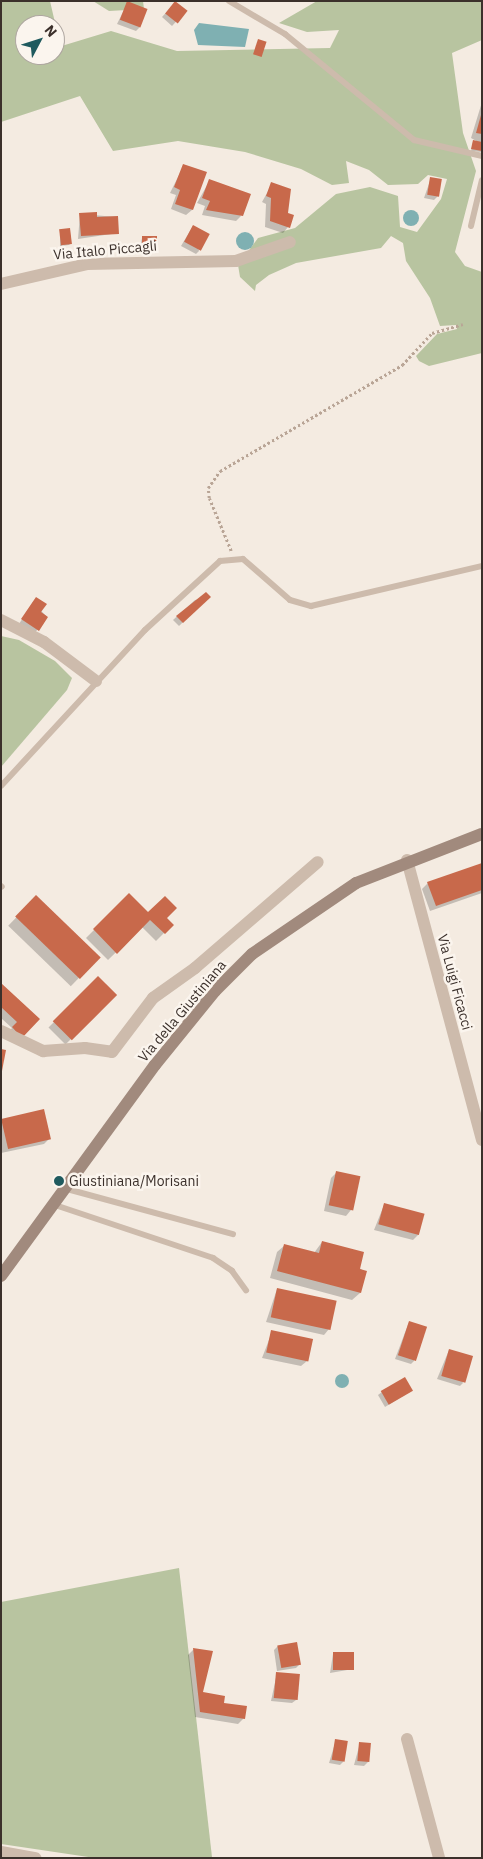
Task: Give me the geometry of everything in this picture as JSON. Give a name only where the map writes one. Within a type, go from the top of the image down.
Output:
[{"type":"street","name":"Via Italo Piccagli","points":[[1,284],[87,264],[184,259],[236,261],[290,242]]},
{"type":"street","points":[[1,620],[44,642],[96,681]]},
{"type":"street","name":"Via della Giustiniana","points":[[1,1276],[67,1189],[155,1065],[236,969],[324,901],[407,860],[482,834]]},
{"type":"street","name":"Via Luigi Ficacci","points":[[407,860],[482,1140]]},
{"type":"street","points":[[1,1031],[42,1051],[112,1052],[153,998],[195,968],[318,862]]},
{"type":"street","points":[[407,1739],[439,1858]]},
{"type":"street","points":[[1,1852],[35,1858]]},
{"type":"lane","points":[[229,1],[285,34],[414,140],[482,156]]},
{"type":"lane","points":[[470,226],[482,180]]},
{"type":"lane","points":[[1,786],[96,681],[195,582],[220,561],[234,557],[252,566],[290,600],[311,606],[482,566]]},
{"type":"lane","points":[[67,1189],[233,1234]]},
{"type":"lane","points":[[55,1205],[213,1258],[232,1271],[246,1290]]},
{"type":"path","points":[[234,557],[209,498],[208,488],[220,470],[402,365],[432,333],[463,324]]},
{"type":"green space","points":[[1,1],[50,1],[53,15],[15,15],[15,65],[65,65],[65,45],[111,31],[177,51],[330,48],[339,30],[307,32],[279,23],[317,1],[482,1],[482,40],[452,53],[463,133],[476,171],[455,252],[465,266],[482,272],[482,353],[429,366],[419,361],[416,356],[437,334],[457,329],[456,325],[440,326],[430,298],[406,261],[403,243],[391,236],[381,248],[296,263],[269,275],[256,285],[255,291],[240,277],[238,265],[258,238],[295,228],[336,194],[370,187],[398,196],[400,227],[417,232],[441,199],[447,179],[428,175],[418,184],[388,185],[369,170],[346,161],[349,183],[332,185],[301,169],[245,152],[178,141],[113,151],[80,96],[1,122]]},
{"type":"green space","points":[[93,1],[143,1],[144,9],[109,11]]},
{"type":"green space","points":[[1,636],[19,640],[55,661],[72,678],[67,690],[1,767]]},
{"type":"green space","points":[[179,1568],[212,1857],[95,1858],[1,1844],[1,1602]]},
{"type":"water","points":[[199,23],[249,29],[245,47],[198,45],[194,30]]},
{"type":"water","points":[[408,210],[414,210],[419,215],[417,224],[408,226],[403,221],[403,215]]},
{"type":"water","points":[[245,232],[251,235],[254,241],[251,247],[245,250],[239,247],[236,241],[239,235]]},
{"type":"water","points":[[339,1374],[345,1374],[349,1381],[345,1388],[339,1388],[335,1384],[335,1378]]},
{"type":"building","points":[[127,1],[148,9],[140,28],[120,20]]},
{"type":"building","points":[[175,1],[188,11],[178,23],[165,14]]},
{"type":"building","points":[[258,39],[267,42],[262,57],[253,54]]},
{"type":"building","points":[[482,115],[482,134],[476,133]]},
{"type":"building","points":[[473,140],[482,142],[482,151],[471,149]]},
{"type":"building","points":[[183,164],[207,172],[193,210],[175,204],[180,190],[174,187]]},
{"type":"building","points":[[430,177],[442,179],[439,197],[427,195]]},
{"type":"building","points":[[209,179],[251,194],[243,216],[206,210],[210,201],[202,198]]},
{"type":"building","points":[[271,182],[291,189],[288,213],[294,215],[290,228],[270,221],[271,198],[266,196]]},
{"type":"building","points":[[97,212],[97,217],[118,216],[119,234],[81,236],[79,213]]},
{"type":"building","points":[[193,225],[210,234],[201,251],[184,242]]},
{"type":"building","points":[[70,228],[72,244],[61,245],[59,229]]},
{"type":"building","points":[[142,236],[157,236],[157,251],[142,251]]},
{"type":"building","points":[[206,592],[211,597],[183,623],[176,616]]},
{"type":"building","points":[[36,597],[47,604],[41,612],[48,617],[39,631],[21,619]]},
{"type":"building","points":[[482,863],[482,890],[436,906],[427,882]]},
{"type":"building","points":[[129,893],[148,912],[165,896],[177,908],[167,918],[174,925],[165,934],[150,920],[117,954],[93,929]]},
{"type":"building","points":[[36,895],[101,958],[80,979],[15,917]]},
{"type":"building","points":[[98,976],[117,995],[72,1040],[53,1021]]},
{"type":"building","points":[[1,983],[40,1019],[22,1038],[12,1027],[17,1022],[1,1007]]},
{"type":"building","points":[[1,1049],[6,1050],[2,1071],[1,1071]]},
{"type":"building","points":[[44,1109],[51,1139],[8,1149],[1,1119]]},
{"type":"building","points":[[336,1171],[360,1176],[353,1210],[329,1205]]},
{"type":"building","points":[[384,1203],[425,1214],[419,1235],[378,1224]]},
{"type":"building","points":[[322,1241],[364,1252],[360,1269],[367,1271],[361,1293],[277,1271],[284,1244],[319,1253]]},
{"type":"building","points":[[277,1288],[337,1301],[330,1330],[271,1317]]},
{"type":"building","points":[[409,1321],[427,1327],[416,1361],[398,1355]]},
{"type":"building","points":[[271,1330],[313,1339],[308,1361],[266,1352]]},
{"type":"building","points":[[449,1349],[473,1356],[465,1383],[441,1376]]},
{"type":"building","points":[[405,1377],[413,1391],[389,1405],[381,1391]]},
{"type":"building","points":[[297,1642],[301,1665],[281,1668],[277,1645]]},
{"type":"building","points":[[193,1648],[213,1651],[203,1692],[225,1696],[224,1703],[247,1706],[245,1719],[200,1712]]},
{"type":"building","points":[[333,1652],[354,1652],[354,1670],[333,1670]]},
{"type":"building","points":[[276,1672],[300,1674],[298,1700],[274,1698]]},
{"type":"building","points":[[335,1739],[348,1741],[345,1762],[332,1760]]},
{"type":"building","points":[[359,1742],[371,1743],[369,1762],[357,1761]]},
{"type":"place","name":"Giustiniana/Morisani","points":[[59,1181]]}]
